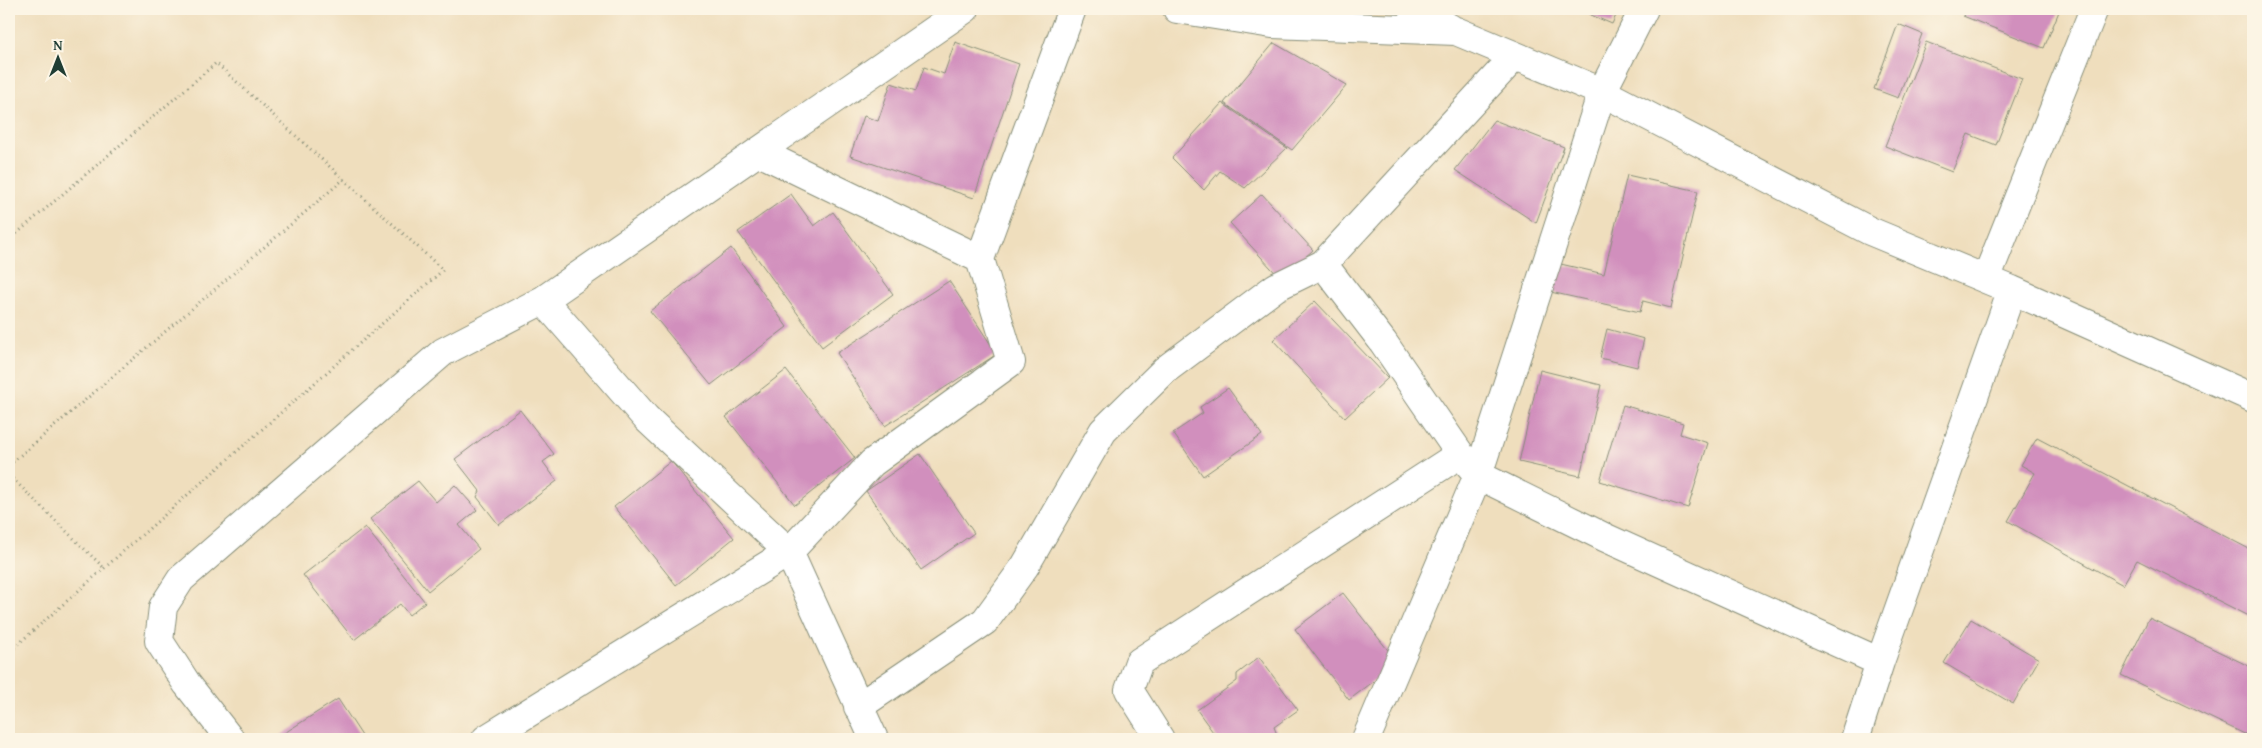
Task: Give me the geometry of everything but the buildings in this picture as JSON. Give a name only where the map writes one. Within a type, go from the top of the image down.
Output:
[{"type":"street","points":[[230,739],[187,684],[159,640],[163,607],[181,579],[443,352],[543,300],[965,9]]},
{"type":"street","points":[[486,739],[789,552],[872,463],[1011,362],[980,259],[1072,9]]},
{"type":"street","points":[[1177,9],[1272,24],[1456,31]]},
{"type":"street","points":[[1413,9],[1456,31],[1602,92],[1870,231],[2012,290],[2253,398]]},
{"type":"street","points":[[1366,739],[1478,475],[1602,92],[1644,9]]},
{"type":"street","points":[[1986,279],[2094,9]]},
{"type":"street","points":[[858,707],[985,620],[1025,566],[1103,431],[1165,370],[1276,287],[1323,264],[1515,56]]},
{"type":"street","points":[[759,152],[980,259]]},
{"type":"street","points":[[1323,264],[1383,342],[1460,454],[1478,475],[1604,536],[1880,662]]},
{"type":"street","points":[[1855,739],[1880,662],[2012,290]]},
{"type":"street","points":[[543,300],[646,418],[789,552],[874,739]]},
{"type":"street","points":[[1160,739],[1129,690],[1139,662],[1460,454]]},
{"type":"path","points":[[9,240],[216,63],[443,270],[9,652]]},
{"type":"path","points":[[9,465],[344,179]]},
{"type":"path","points":[[9,475],[104,568]]}]
